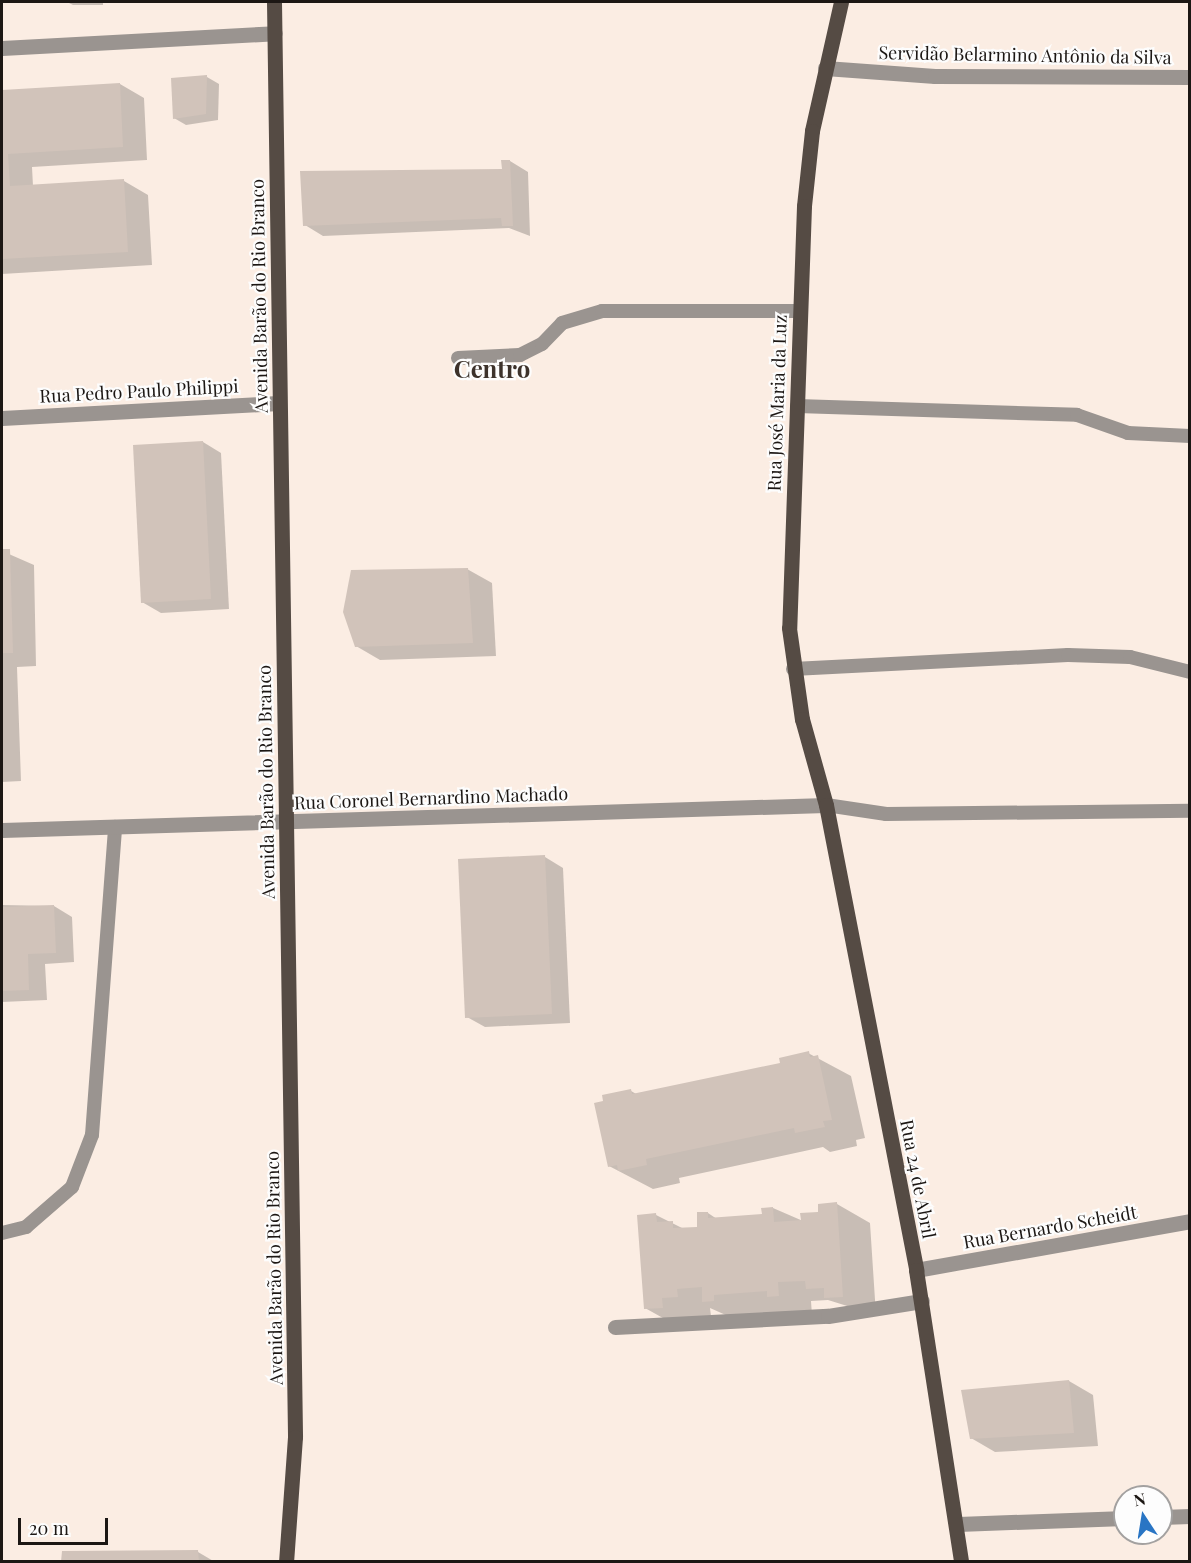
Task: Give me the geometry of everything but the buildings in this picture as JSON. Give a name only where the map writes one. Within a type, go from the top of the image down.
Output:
[{"type":"main road","name":"Avenida Barão do Rio Branco","points":[[274,2],[296,1437],[286,1562]]},
{"type":"main road","name":"Rua José Maria da Luz","points":[[826,805],[793,669],[789,560],[804,206],[825,68],[841,2]]},
{"type":"main road","name":"Rua 24 de Abril","points":[[826,805],[922,1302],[958,1524],[961,1562]]},
{"type":"street","points":[[2,48],[275,33]]},
{"type":"street","name":"Servidão Belarmino Antônio da Silva","points":[[825,68],[935,76],[1190,77]]},
{"type":"street","name":"Rua Pedro Paulo Philippi","points":[[2,418],[279,403]]},
{"type":"street","name":"Rua Coronel Bernardino Machado","points":[[2,830],[826,805]]},
{"type":"street","name":"Rua Bernardo Scheidt","points":[[916,1270],[1190,1221]]},
{"type":"street","points":[[615,1327],[828,1316],[922,1302]]},
{"type":"street","points":[[1173,1517],[1190,1516]]},
{"type":"street","points":[[958,1524],[1113,1518]]},
{"type":"lane","points":[[458,358],[520,355],[542,344],[562,323],[602,311],[800,311]]},
{"type":"lane","points":[[797,406],[1077,415],[1128,433],[1190,436]]},
{"type":"lane","points":[[793,669],[1068,656],[1130,657],[1188,675]]},
{"type":"lane","points":[[826,805],[886,814],[1190,811]]},
{"type":"lane","points":[[2,1233],[26,1227],[72,1187],[93,1135],[115,827]]},
{"type":"district","name":"Centro","points":[[492,369]]}]
